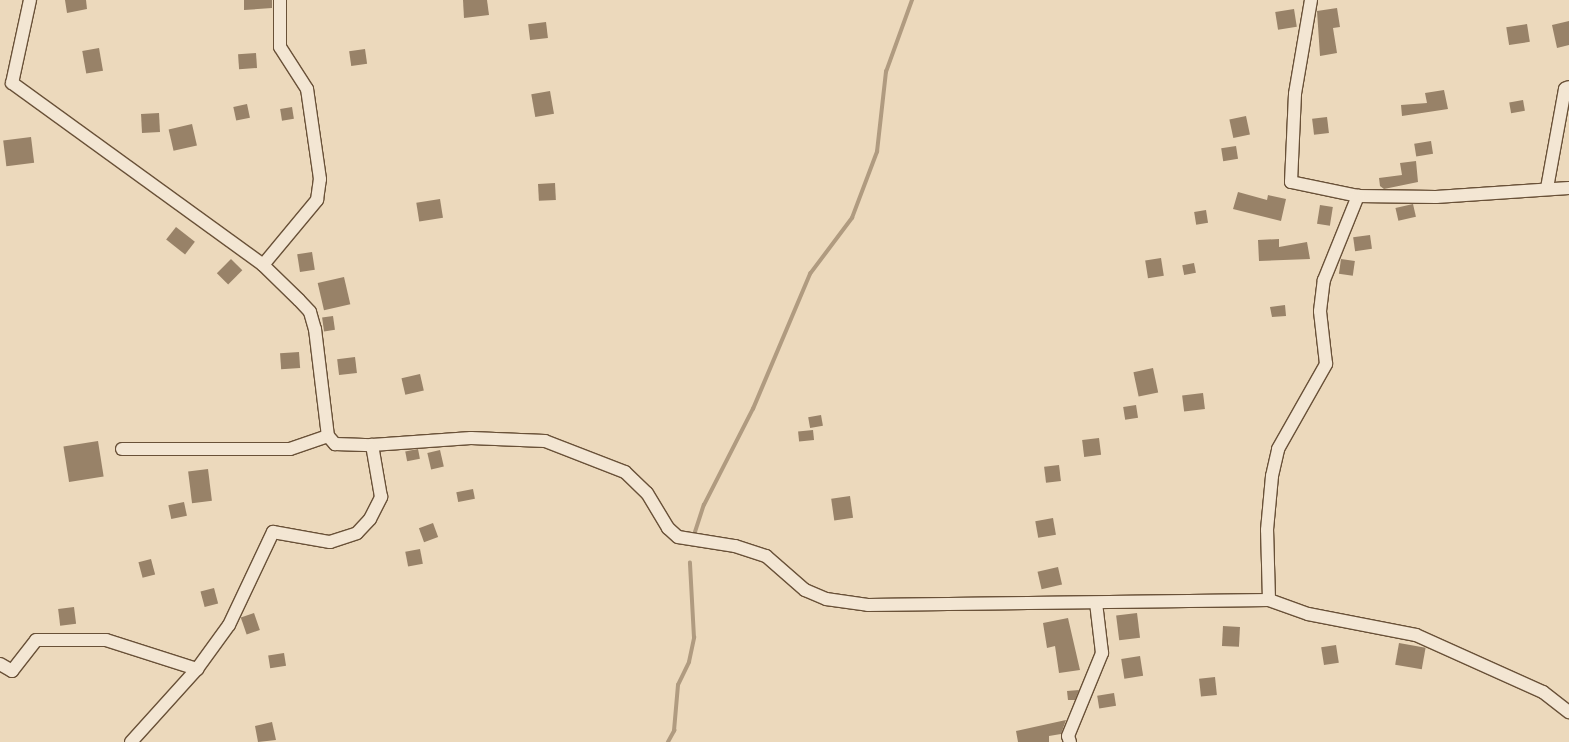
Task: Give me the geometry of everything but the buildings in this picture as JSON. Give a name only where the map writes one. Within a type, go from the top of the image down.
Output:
[{"type":"street","points":[[30,0],[12,83],[263,266],[310,312],[328,436],[335,444],[372,445],[471,438],[545,441],[625,472],[648,493],[668,528],[678,537],[735,546],[766,556],[805,590],[826,599],[868,605],[1269,600],[1308,614],[1416,635],[1543,692],[1569,712]]},
{"type":"street","points":[[263,266],[317,200],[320,179],[307,89],[280,47],[280,0]]},
{"type":"street","points":[[1311,0],[1296,94],[1290,182],[1358,196],[1436,197],[1547,188],[1569,188]]},
{"type":"street","points":[[1547,188],[1565,89],[1569,88]]},
{"type":"street","points":[[1269,600],[1268,530],[1272,476],[1278,449],[1326,364],[1320,311],[1324,280],[1358,196]]},
{"type":"street","points":[[122,449],[290,449],[328,436]]},
{"type":"street","points":[[131,742],[197,670],[229,625],[273,532],[330,542],[357,533],[370,519],[381,497],[372,445]]},
{"type":"street","points":[[1070,742],[1068,736],[1102,653],[1096,603]]},
{"type":"street","points":[[0,664],[12,671],[36,640],[106,640],[197,670]]},
{"type":"waterway","points":[[695,532],[704,505],[753,409],[810,274],[852,218],[877,152],[886,72],[912,0]]},
{"type":"waterway","points":[[668,742],[674,731],[678,685],[689,662],[694,638],[690,563]]}]
